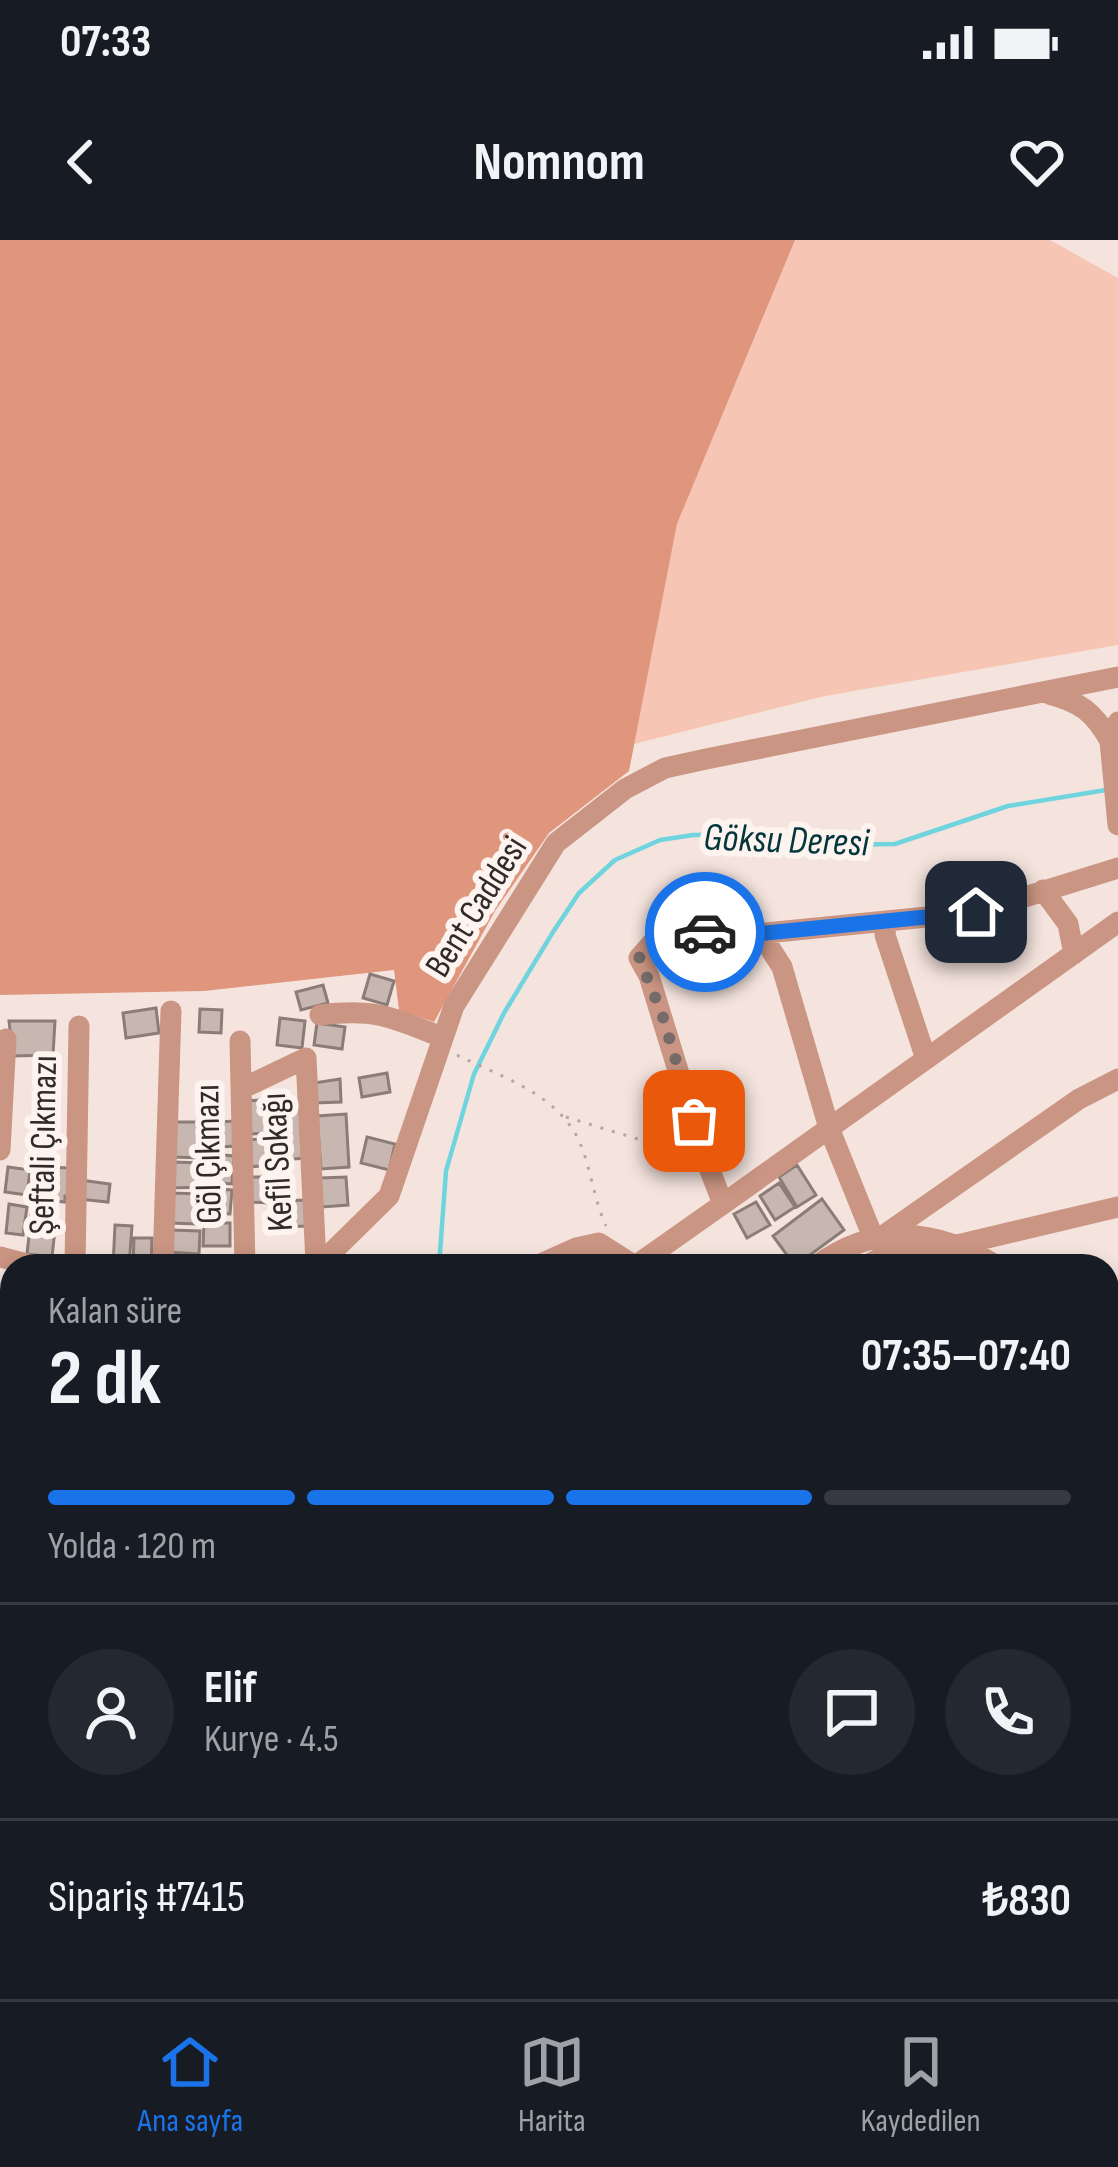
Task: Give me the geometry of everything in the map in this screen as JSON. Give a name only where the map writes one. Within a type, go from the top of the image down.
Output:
[{"type":"street","name":"Bent Caddesi","points":[[325,1254],[389,1196],[454,1006],[556,842],[625,789],[665,768],[1118,677]]},
{"type":"street","points":[[1043,692],[1085,706],[1114,731],[1117,819]]},
{"type":"street","points":[[724,1204],[639,958],[653,942],[679,932],[766,933],[976,912],[1118,868]]},
{"type":"street","points":[[1043,890],[1068,924],[1074,954]]},
{"type":"street","points":[[652,1254],[1118,922]]},
{"type":"street","points":[[886,923],[885,935],[926,1059]]},
{"type":"street","points":[[766,933],[782,967],[829,1128],[880,1235]]},
{"type":"street","points":[[320,1015],[358,1010],[383,1013],[439,1041]]},
{"type":"street","points":[[163,1254],[171,1011]]},
{"type":"street","name":"Şeftali Çıkmazı","points":[[75,1254],[79,1026]]},
{"type":"street","points":[[0,1150],[6,1039]]},
{"type":"street","name":"Göl Çıkmazı","points":[[240,1041],[245,1254]]},
{"type":"street","name":"Kefil Sokağı","points":[[241,1089],[306,1058],[313,1254]]},
{"type":"street","points":[[833,1254],[880,1235],[1079,1099],[1118,1078]]},
{"type":"street","points":[[952,1246],[1118,1207]]},
{"type":"street","points":[[880,1235],[978,1254]]},
{"type":"street","points":[[569,1254],[599,1243],[616,1254]]},
{"type":"path","points":[[439,1041],[549,1101],[565,1117],[580,1142],[610,1233]]},
{"type":"path","points":[[565,1117],[707,1162]]},
{"type":"shaded area","points":[[0,240],[795,240],[677,524],[629,771],[549,833],[495,911],[434,1022],[399,1010],[394,970],[204,991],[0,995]]},
{"type":"shaded area","points":[[795,240],[1050,240],[1118,278],[1118,645],[825,696],[634,744],[677,524]]},
{"type":"building","points":[[370,974],[394,981],[387,1005],[363,998]]},
{"type":"building","points":[[323,985],[328,1003],[301,1010],[296,992]]},
{"type":"building","points":[[156,1008],[159,1033],[126,1038],[123,1013]]},
{"type":"building","points":[[200,1009],[222,1010],[221,1033],[199,1032]]},
{"type":"building","points":[[280,1018],[305,1021],[302,1048],[277,1045]]},
{"type":"building","points":[[9,1021],[55,1021],[53,1055],[13,1056]]},
{"type":"building","points":[[317,1023],[345,1027],[342,1049],[314,1045]]},
{"type":"building","points":[[387,1073],[390,1092],[362,1097],[359,1078]]},
{"type":"building","points":[[340,1079],[341,1102],[315,1103],[314,1083]]},
{"type":"building","points":[[275,1099],[277,1133],[249,1134],[247,1101]]},
{"type":"building","points":[[303,1109],[306,1158],[281,1160],[278,1111]]},
{"type":"building","points":[[346,1114],[349,1167],[321,1169],[317,1116]]},
{"type":"building","points":[[234,1121],[235,1146],[206,1148],[205,1123]]},
{"type":"building","points":[[174,1122],[202,1122],[201,1158],[173,1157]]},
{"type":"building","points":[[367,1137],[395,1144],[389,1170],[361,1163]]},
{"type":"building","points":[[275,1138],[276,1165],[248,1167],[247,1140]]},
{"type":"building","points":[[209,1154],[234,1156],[232,1184],[207,1182]]},
{"type":"building","points":[[172,1162],[203,1163],[203,1187],[172,1188]]},
{"type":"building","points":[[797,1165],[816,1195],[797,1207],[779,1177]]},
{"type":"building","points":[[8,1167],[30,1170],[27,1195],[5,1192]]},
{"type":"building","points":[[45,1167],[69,1168],[65,1202],[42,1200]]},
{"type":"building","points":[[248,1177],[274,1177],[273,1203],[247,1202]]},
{"type":"building","points":[[346,1177],[348,1205],[322,1207],[320,1178]]},
{"type":"building","points":[[80,1180],[110,1184],[108,1202],[78,1199]]},
{"type":"building","points":[[779,1183],[795,1207],[775,1220],[760,1196]]},
{"type":"building","points":[[206,1188],[232,1190],[230,1214],[204,1213]]},
{"type":"building","points":[[172,1193],[198,1194],[197,1224],[170,1223]]},
{"type":"building","points":[[822,1199],[844,1230],[811,1254],[786,1254],[773,1236]]},
{"type":"building","points":[[306,1200],[307,1226],[279,1227],[278,1201]]},
{"type":"building","points":[[756,1202],[770,1225],[747,1238],[734,1214]]},
{"type":"building","points":[[9,1204],[27,1207],[23,1235],[6,1233]]},
{"type":"building","points":[[32,1208],[57,1211],[52,1254],[27,1254]]},
{"type":"building","points":[[204,1223],[230,1223],[230,1246],[203,1246]]},
{"type":"building","points":[[115,1225],[132,1226],[130,1254],[114,1254]]},
{"type":"building","points":[[170,1230],[200,1231],[199,1254],[168,1252]]},
{"type":"building","points":[[134,1238],[152,1238],[151,1254],[133,1254]]},
{"type":"waterway","name":"Göksu Deresi","points":[[440,1254],[446,1171],[474,1074],[553,932],[579,893],[615,860],[660,840],[693,835],[751,834],[829,845],[895,844],[1008,806],[1106,790]]},
{"type":"way so far","points":[[694,1121],[662,1014],[639,958],[653,942],[679,932],[705,932]]},
{"type":"route","points":[[705,932],[766,933],[976,912]]}]
